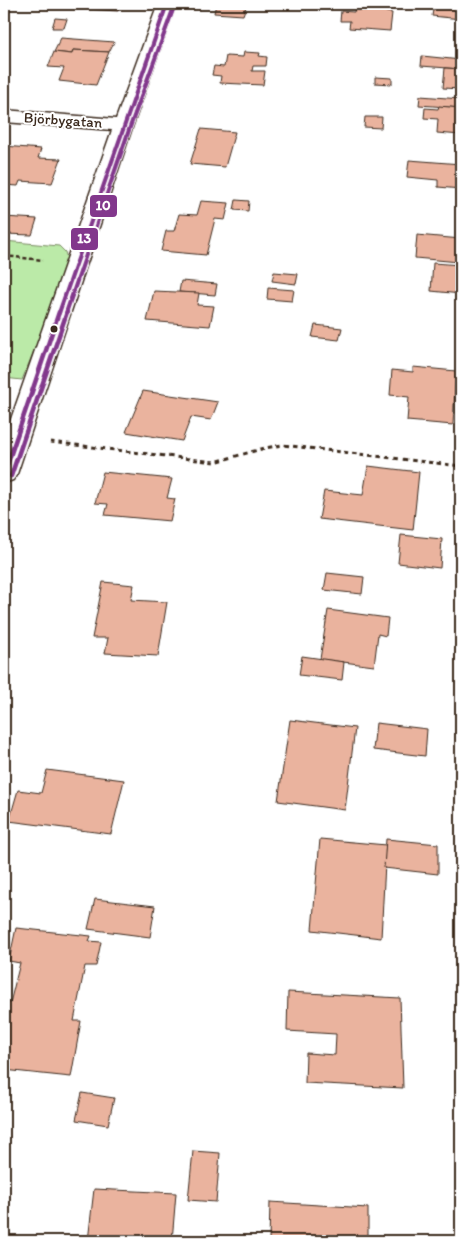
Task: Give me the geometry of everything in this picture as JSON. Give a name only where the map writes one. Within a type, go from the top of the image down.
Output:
[{"type":"street","points":[[4,474],[123,125],[167,4]]},
{"type":"street","name":"Björbygatan","points":[[4,116],[123,125]]},
{"type":"path","points":[[4,256],[76,263]]},
{"type":"path","points":[[17,438],[215,462],[228,460],[263,447],[282,445],[461,466]]},
{"type":"green space","points":[[4,241],[59,246],[65,252],[69,265],[22,380],[4,378]]},
{"type":"building","points":[[88,4],[121,4],[118,11],[86,9]]},
{"type":"building","points":[[216,4],[247,4],[243,15],[214,13]]},
{"type":"building","points":[[355,4],[387,4],[386,12],[392,13],[390,31],[349,28],[350,21],[340,21],[341,11],[354,12]]},
{"type":"building","points":[[434,4],[461,4],[461,19],[432,16]]},
{"type":"building","points":[[55,18],[67,19],[64,28],[52,28]]},
{"type":"building","points":[[61,38],[114,42],[109,52],[73,50],[72,54],[54,52]]},
{"type":"building","points":[[73,50],[109,52],[96,85],[59,81],[64,68],[48,67],[54,52],[72,54]]},
{"type":"building","points":[[244,52],[260,53],[259,56],[267,57],[266,66],[253,66],[252,71],[265,71],[263,85],[220,83],[221,76],[212,75],[214,66],[224,67],[226,56],[243,57]]},
{"type":"building","points":[[422,56],[461,60],[461,69],[421,66]]},
{"type":"building","points":[[445,68],[461,69],[461,89],[443,88]]},
{"type":"building","points":[[375,77],[392,78],[392,84],[375,83]]},
{"type":"building","points":[[420,96],[461,99],[461,108],[419,105]]},
{"type":"building","points":[[439,106],[461,108],[461,135],[437,133],[438,119],[424,118],[425,108],[438,109]]},
{"type":"building","points":[[365,117],[382,117],[381,128],[364,127]]},
{"type":"building","points":[[201,129],[235,132],[225,167],[190,164]]},
{"type":"building","points":[[4,146],[41,149],[38,158],[61,159],[52,183],[20,181],[18,186],[5,185],[8,180],[4,180]]},
{"type":"building","points":[[409,160],[461,164],[461,189],[438,187],[438,180],[407,177]]},
{"type":"building","points":[[236,200],[249,201],[248,211],[234,210]]},
{"type":"building","points":[[201,201],[229,203],[225,220],[215,219],[206,255],[161,251],[166,231],[174,231],[179,214],[197,215]]},
{"type":"building","points":[[4,217],[37,219],[32,235],[4,234]]},
{"type":"building","points":[[417,235],[461,239],[459,262],[415,258]]},
{"type":"building","points":[[433,263],[461,265],[461,294],[431,291]]},
{"type":"building","points":[[274,272],[298,274],[296,284],[272,281]]},
{"type":"building","points":[[181,281],[217,284],[215,295],[179,292]]},
{"type":"building","points":[[268,288],[294,290],[292,301],[267,299]]},
{"type":"building","points":[[154,291],[199,293],[197,305],[214,306],[210,326],[147,321]]},
{"type":"building","points":[[315,325],[342,328],[339,340],[312,337]]},
{"type":"building","points":[[413,367],[456,371],[453,425],[407,421],[409,397],[390,395],[392,370],[413,372]]},
{"type":"building","points":[[143,391],[218,402],[211,420],[191,417],[182,441],[126,432]]},
{"type":"building","points":[[368,466],[419,472],[413,530],[319,519],[324,491],[363,495]]},
{"type":"building","points":[[103,472],[172,479],[167,498],[175,499],[170,521],[105,515],[108,504],[95,503]]},
{"type":"building","points":[[401,535],[442,539],[440,568],[398,563]]},
{"type":"building","points":[[327,573],[364,577],[362,594],[324,590]]},
{"type":"building","points":[[103,582],[134,585],[131,600],[167,602],[158,656],[105,653],[108,638],[92,638]]},
{"type":"building","points":[[328,610],[388,618],[386,636],[378,634],[374,666],[320,659]]},
{"type":"building","points":[[302,656],[344,662],[342,680],[299,675]]},
{"type":"building","points":[[290,720],[355,728],[345,810],[278,801]]},
{"type":"building","points":[[376,723],[427,729],[425,756],[373,750]]},
{"type":"building","points":[[47,770],[124,780],[111,834],[9,821],[18,790],[41,793]]},
{"type":"building","points":[[320,839],[386,845],[381,938],[312,930]]},
{"type":"building","points":[[386,839],[438,844],[438,874],[384,868]]},
{"type":"building","points":[[95,899],[155,906],[150,937],[88,929]]},
{"type":"building","points":[[16,928],[91,936],[89,941],[101,942],[96,966],[85,966],[74,1021],[81,1021],[71,1077],[4,1070],[4,1002],[10,1003],[20,963],[9,961]]},
{"type":"building","points":[[288,992],[400,998],[403,1088],[305,1083],[306,1053],[335,1055],[336,1034],[287,1031]]},
{"type":"building","points":[[82,1093],[114,1098],[108,1125],[76,1120]]},
{"type":"building","points":[[193,1151],[220,1153],[216,1202],[188,1200]]},
{"type":"building","points":[[94,1189],[176,1193],[172,1241],[88,1241]]},
{"type":"building","points":[[270,1202],[368,1208],[368,1241],[269,1241]]},
{"type":"transit line","name":"13","points":[[4,474],[123,125],[167,4]]},
{"type":"transit line","name":"10","points":[[11,476],[130,127],[174,7]]}]
